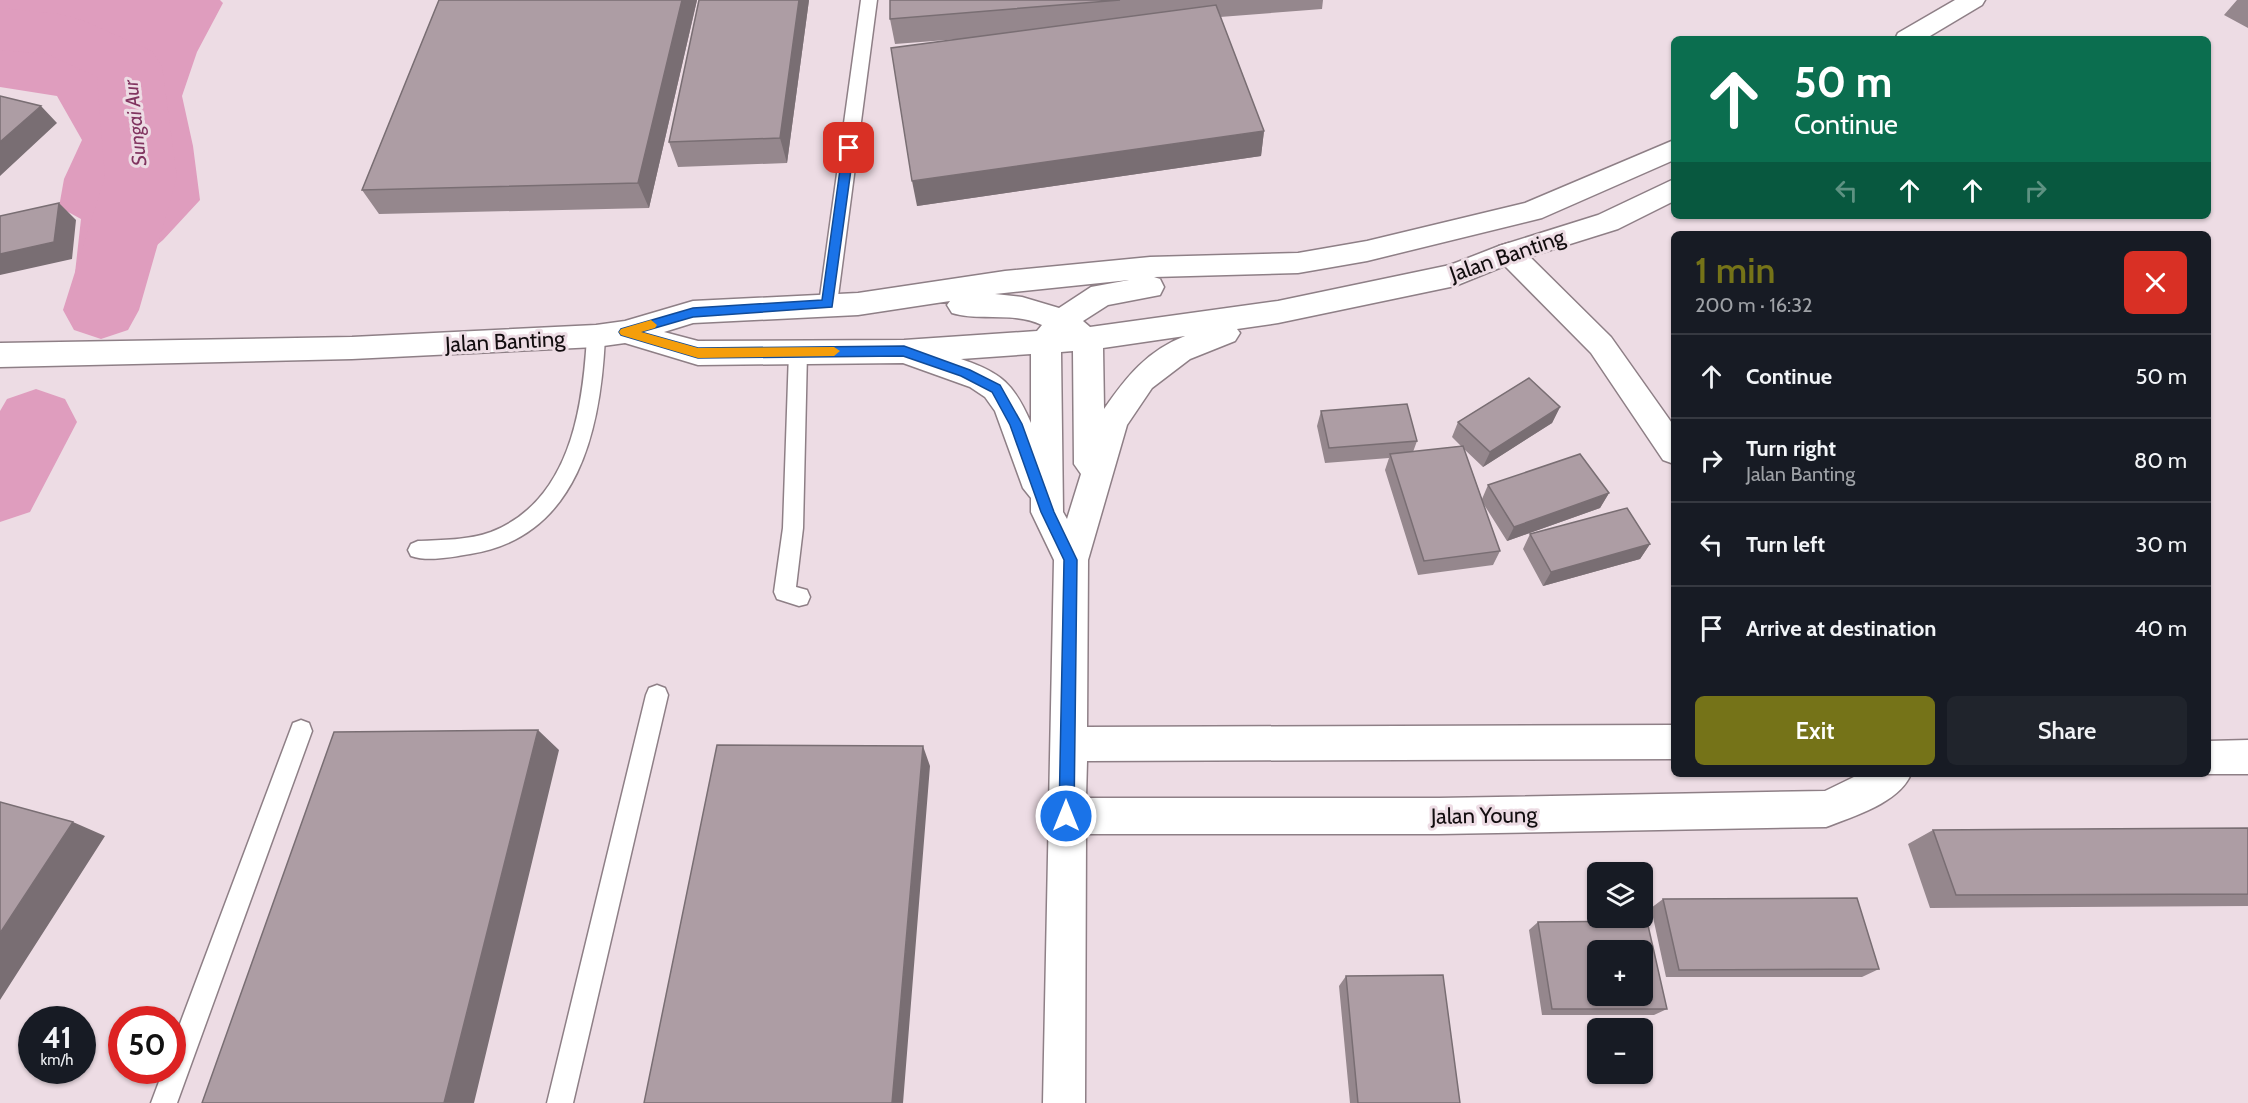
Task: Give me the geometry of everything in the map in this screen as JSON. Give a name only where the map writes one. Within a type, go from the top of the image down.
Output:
[{"type":"main road","points":[[1911,36],[1972,0]]},
{"type":"main road","points":[[1054,331],[1101,295],[1298,263],[1421,240],[1532,211],[1671,150]]},
{"type":"main road","name":"Jalan Banting","points":[[1278,312],[1455,275],[1509,254],[1608,222],[1671,190]]},
{"type":"main road","points":[[1509,254],[1601,345],[1671,447]]},
{"type":"main road","name":"Jalan Banting","points":[[0,355],[352,348],[596,336],[625,332],[693,312],[858,304],[1005,282],[1150,267],[1298,263]]},
{"type":"main road","points":[[858,304],[1021,305],[1054,331]]},
{"type":"main road","points":[[625,332],[698,353],[904,351],[1054,331],[1088,339],[1278,312]]},
{"type":"main road","points":[[1064,1103],[1071,560],[1113,421],[1141,381],[1179,351],[1278,312]]},
{"type":"main road","points":[[1047,512],[1054,331]]},
{"type":"main road","points":[[1088,339],[1090,496]]},
{"type":"main road","points":[[904,351],[966,373],[996,388],[1016,424],[1047,512],[1071,560]]},
{"type":"main road","points":[[1067,744],[1671,742]]},
{"type":"main road","points":[[2211,758],[2248,758]]},
{"type":"main road","name":"Jalan Young","points":[[1066,816],[1439,816],[1826,809],[1866,791],[1888,777]]},
{"type":"lane","points":[[828,304],[869,0]]},
{"type":"lane","points":[[418,550],[459,548],[506,535],[551,502],[576,459],[595,382],[596,336]]},
{"type":"lane","points":[[798,352],[793,528],[785,592],[799,597]]},
{"type":"lane","points":[[560,1103],[657,695]]},
{"type":"lane","points":[[164,1103],[300,731]]},
{"type":"water","points":[[0,0],[220,0],[223,3],[197,52],[182,96],[193,146],[200,200],[163,240],[123,274],[75,273],[81,219],[59,207],[64,179],[82,140],[57,96],[0,87]]},
{"type":"building","points":[[439,0],[682,0],[638,183],[362,190]]},
{"type":"building","points":[[699,0],[799,0],[780,138],[669,142]]},
{"type":"building","points":[[890,0],[1120,0],[890,19]]},
{"type":"building","points":[[1216,5],[1264,131],[912,181],[891,48]]},
{"type":"building","points":[[0,96],[41,106],[0,142]]},
{"type":"building","points":[[59,203],[54,242],[0,254],[0,216]]},
{"type":"building","points":[[1529,378],[1560,407],[1490,452],[1458,422]]},
{"type":"building","points":[[1407,404],[1417,441],[1329,448],[1321,411]]},
{"type":"building","points":[[1463,446],[1500,551],[1424,561],[1390,454]]},
{"type":"building","points":[[1580,454],[1609,493],[1514,527],[1488,485]]},
{"type":"building","points":[[1627,508],[1650,544],[1551,572],[1530,534]]},
{"type":"building","points":[[538,730],[444,1103],[202,1103],[334,732]]},
{"type":"building","points":[[717,745],[923,746],[892,1103],[644,1103]]},
{"type":"building","points":[[0,802],[73,822],[0,933]]},
{"type":"building","points":[[2248,828],[2248,894],[1956,895],[1933,830]]},
{"type":"building","points":[[1857,898],[1879,969],[1679,970],[1663,899]]},
{"type":"building","points":[[1538,922],[1587,922],[1587,928],[1649,928],[1651,940],[1587,940],[1587,1006],[1653,1006],[1653,947],[1667,1009],[1552,1009]]},
{"type":"building","points":[[1443,975],[1460,1103],[1358,1103],[1346,976]]},
{"type":"waterway","name":"Sungai Aur","points":[[0,29],[59,35],[129,66],[141,177],[101,310]]},
{"type":"waterway","name":"Sungai Aur","points":[[0,487],[36,422]]},
{"type":"slow traffic","points":[[651,325],[625,332],[698,353],[834,351]]},
{"type":"route","points":[[849,148],[828,304],[693,312],[625,332],[698,353],[904,351],[966,373],[996,388],[1016,424],[1047,512],[1071,560],[1066,816]]}]
